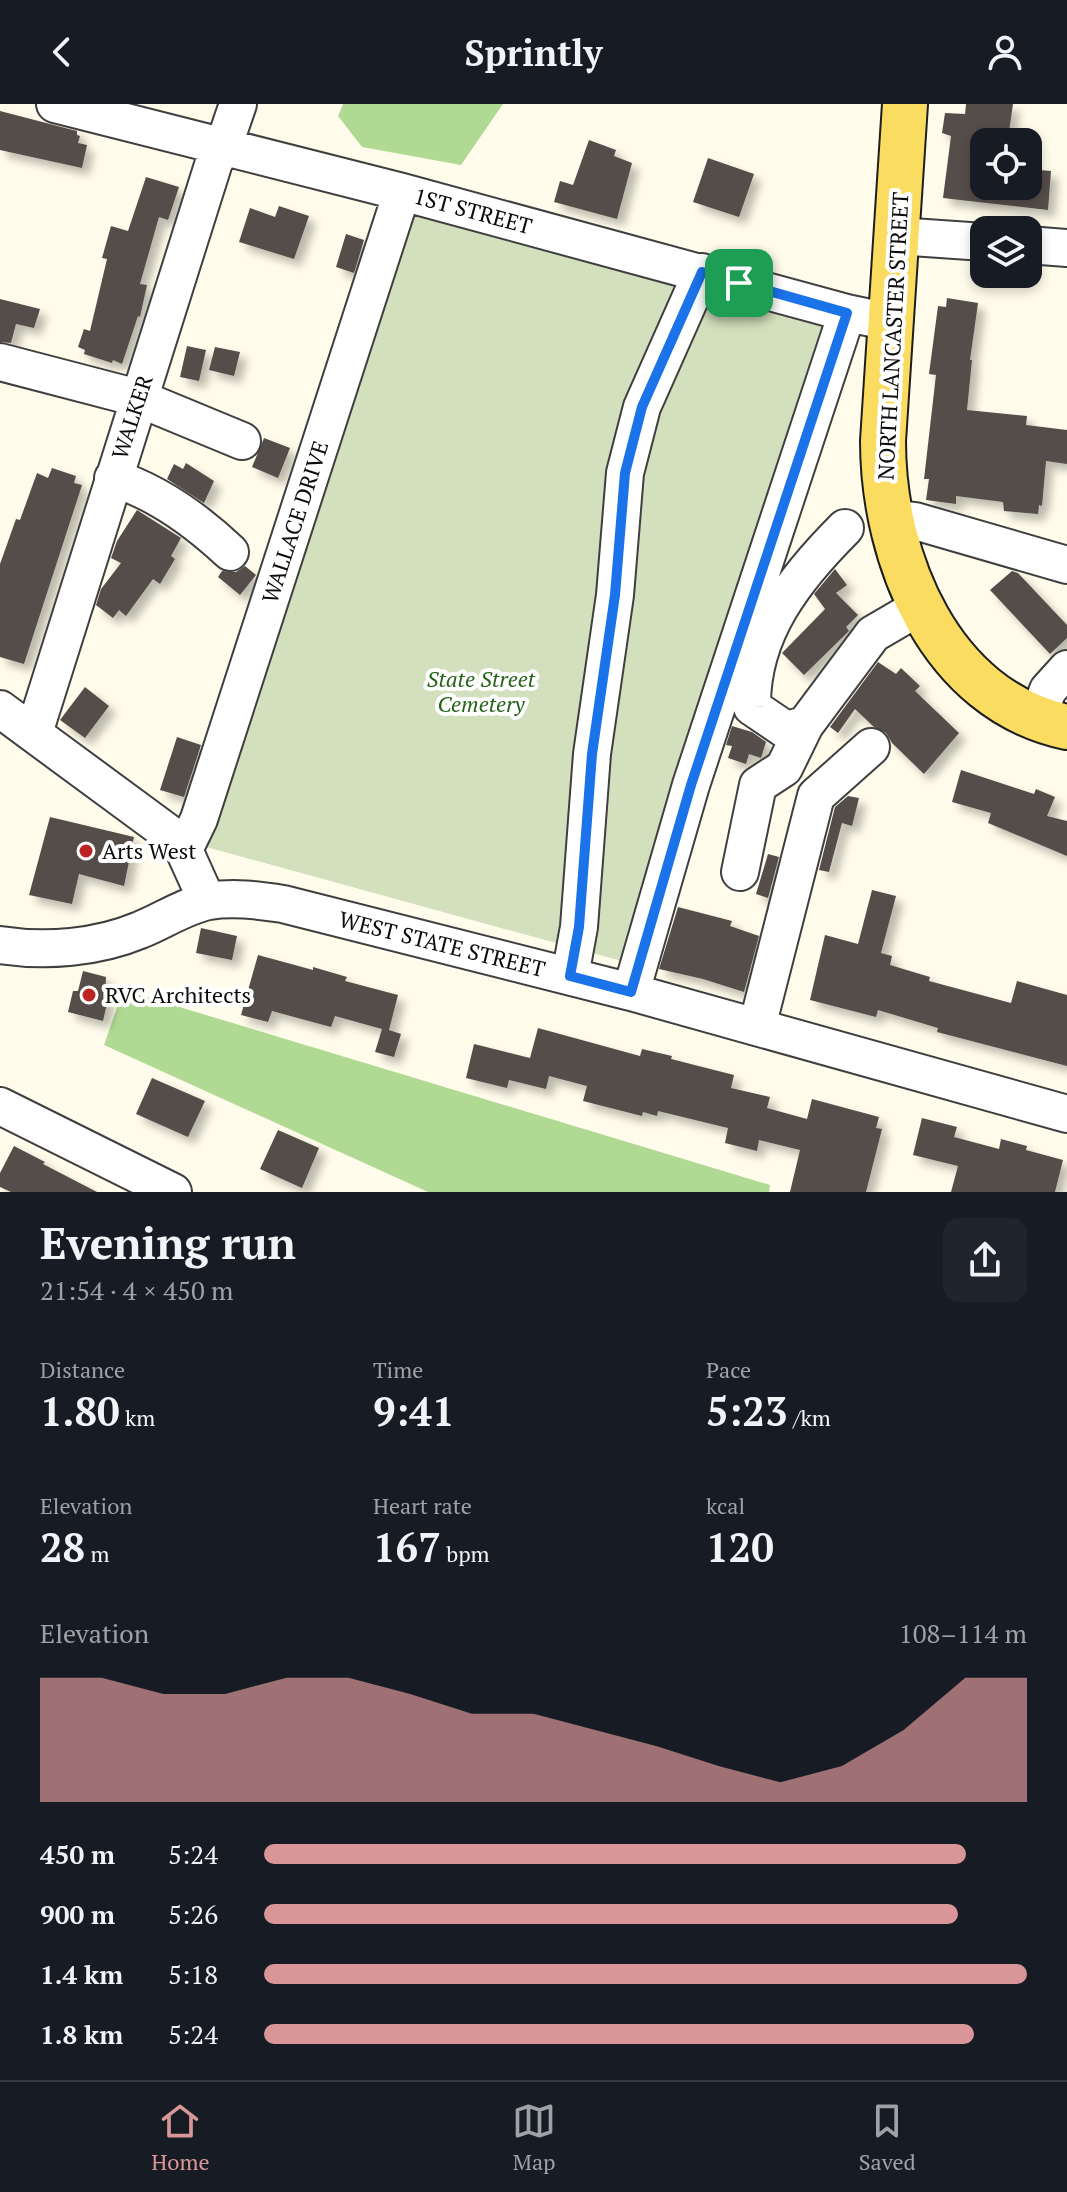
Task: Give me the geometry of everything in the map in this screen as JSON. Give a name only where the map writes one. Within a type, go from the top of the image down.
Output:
[{"type":"main road","name":"NORTH LANCASTER STREET","points":[[905,104],[883,441],[883,473],[890,518],[909,579],[945,649],[960,667],[988,690],[1052,723]]},
{"type":"street","name":"1ST STREET","points":[[55,104],[224,145],[890,322]]},
{"type":"street","name":"WALKER","points":[[34,733],[214,162],[224,145],[238,104]]},
{"type":"street","name":"WALLACE DRIVE","points":[[184,850],[199,819],[402,192]]},
{"type":"street","points":[[897,236],[970,241]]},
{"type":"street","points":[[1042,246],[1067,248]]},
{"type":"street","points":[[570,976],[579,927],[592,754],[615,595],[625,473],[642,407],[702,272]]},
{"type":"street","points":[[631,992],[691,785],[847,313]]},
{"type":"street","points":[[0,362],[138,398],[242,441]]},
{"type":"street","points":[[113,478],[137,486],[202,526],[230,552]]},
{"type":"street","points":[[890,518],[921,522],[1067,565]]},
{"type":"street","points":[[805,725],[786,730],[752,707],[752,678],[768,627],[812,561],[845,528]]},
{"type":"street","points":[[740,872],[758,785],[784,768],[805,725],[873,634],[921,606]]},
{"type":"street","points":[[1052,723],[1048,690],[1067,669]]},
{"type":"street","points":[[0,709],[167,832],[184,850],[207,901]]},
{"type":"street","points":[[757,1027],[816,796],[871,747]]},
{"type":"street","name":"WEST STATE STREET","points":[[0,945],[46,948],[104,942],[126,936],[207,901],[233,899],[283,904],[631,992],[1067,1114]]},
{"type":"street","points":[[0,1106],[173,1192]]},
{"type":"green space","points":[[343,104],[503,104],[461,165],[362,147],[338,116]]},
{"type":"green space","name":"State Street Cemetery","points":[[411,211],[826,328],[625,962],[199,845]]},
{"type":"green space","points":[[123,990],[770,1185],[769,1192],[428,1192],[104,1045]]},
{"type":"building","points":[[966,104],[1013,104],[1010,128],[970,128],[970,200],[1042,200],[1042,170],[1051,171],[1048,210],[943,198],[951,136],[942,133],[945,113],[965,114]]},
{"type":"building","points":[[0,111],[77,131],[80,136],[78,143],[87,145],[82,168],[0,150]]},
{"type":"building","points":[[589,140],[616,150],[614,156],[632,163],[617,219],[554,202],[560,181],[573,185]]},
{"type":"building","points":[[708,158],[754,174],[739,217],[693,202]]},
{"type":"building","points":[[146,177],[179,187],[168,220],[159,217],[140,284],[147,285],[140,317],[122,364],[113,360],[112,363],[84,354],[85,350],[78,347],[84,329],[90,331],[107,259],[102,258],[111,226],[128,231]]},
{"type":"building","points":[[279,206],[309,216],[294,259],[239,242],[250,208],[275,217]]},
{"type":"building","points":[[346,234],[364,240],[354,273],[336,267]]},
{"type":"building","points":[[947,298],[978,303],[967,410],[1027,416],[1026,425],[1067,430],[1067,464],[1046,461],[1042,506],[1039,505],[1038,514],[1004,511],[1003,502],[956,496],[956,504],[926,500],[929,479],[924,479],[936,375],[929,374],[938,306],[946,307]]},
{"type":"building","points":[[0,299],[40,309],[34,328],[16,324],[11,343],[0,342]]},
{"type":"building","points":[[187,346],[206,350],[199,381],[180,377]]},
{"type":"building","points":[[215,347],[240,352],[234,376],[209,370]]},
{"type":"building","points":[[264,438],[290,448],[278,478],[252,467]]},
{"type":"building","points":[[186,463],[214,481],[204,503],[167,479],[174,464],[183,469]]},
{"type":"building","points":[[52,468],[76,476],[74,483],[82,485],[24,664],[0,657],[0,564],[37,473],[48,478]]},
{"type":"building","points":[[137,510],[181,538],[171,556],[175,559],[160,584],[153,579],[126,616],[119,610],[113,618],[96,605],[101,589],[121,563],[111,558],[117,541]]},
{"type":"building","points":[[245,566],[256,575],[240,595],[218,577],[222,571],[236,572]]},
{"type":"building","points":[[835,569],[847,585],[836,593],[858,615],[846,627],[849,631],[804,675],[782,653],[825,609],[814,594]]},
{"type":"building","points":[[1012,571],[1018,573],[1067,625],[1067,638],[1050,654],[990,590]]},
{"type":"building","points":[[878,662],[896,674],[901,668],[920,686],[915,691],[959,733],[924,774],[886,733],[874,727],[855,709],[838,733],[830,727]]},
{"type":"building","points":[[85,687],[109,706],[85,738],[60,720]]},
{"type":"building","points":[[732,726],[752,732],[766,742],[761,758],[749,754],[746,764],[728,758],[732,746],[726,745]]},
{"type":"building","points":[[177,737],[201,745],[184,797],[160,790]]},
{"type":"building","points":[[961,770],[1034,794],[1036,789],[1055,797],[1047,816],[1067,821],[1067,856],[988,823],[991,813],[952,802]]},
{"type":"building","points":[[848,796],[859,798],[852,826],[842,823],[829,872],[819,870],[835,807]]},
{"type":"building","name":"Arts West","points":[[50,817],[134,837],[124,886],[79,874],[72,904],[29,895]]},
{"type":"building","points":[[768,854],[779,857],[768,898],[756,894]]},
{"type":"building","points":[[872,890],[896,896],[881,953],[892,956],[890,965],[930,977],[929,981],[1011,1003],[1017,981],[1067,995],[1067,1066],[937,1032],[938,1028],[878,1010],[876,1017],[810,1000],[825,935],[858,944]]},
{"type":"building","points":[[678,907],[732,921],[730,926],[759,936],[744,992],[659,969]]},
{"type":"building","points":[[201,928],[237,936],[232,960],[196,953]]},
{"type":"building","points":[[258,955],[313,970],[313,967],[347,977],[345,981],[398,995],[389,1030],[401,1034],[394,1057],[375,1052],[382,1029],[335,1016],[331,1027],[272,1011],[268,1022],[241,1015]]},
{"type":"building","name":"RVC Architects","points":[[83,971],[106,977],[105,998],[108,999],[103,1021],[68,1012],[73,991],[78,991]]},
{"type":"building","points":[[538,1028],[640,1056],[642,1049],[672,1056],[671,1059],[734,1075],[731,1088],[770,1097],[767,1108],[807,1119],[812,1099],[879,1117],[876,1128],[882,1129],[866,1192],[790,1192],[800,1150],[759,1140],[757,1151],[725,1143],[728,1128],[658,1111],[657,1116],[643,1112],[642,1116],[583,1101],[587,1086],[549,1076],[546,1089],[509,1080],[507,1088],[466,1078],[474,1044],[530,1058]]},
{"type":"building","points":[[152,1078],[205,1101],[188,1137],[136,1114]]},
{"type":"building","points":[[922,1118],[957,1127],[954,1137],[999,1149],[1001,1139],[1063,1160],[1055,1192],[951,1192],[958,1166],[913,1155]]},
{"type":"building","points":[[278,1130],[319,1148],[302,1188],[260,1169]]},
{"type":"building","points":[[14,1146],[97,1192],[11,1192],[0,1187],[0,1173]]},
{"type":"place","name":"Arts West","points":[[86,851]]},
{"type":"place","name":"RVC Architects","points":[[89,995]]},
{"type":"route","points":[[702,272],[739,283],[847,313],[691,785],[631,992],[570,976],[579,927],[592,754],[615,595],[625,473],[642,407],[702,272]]}]
